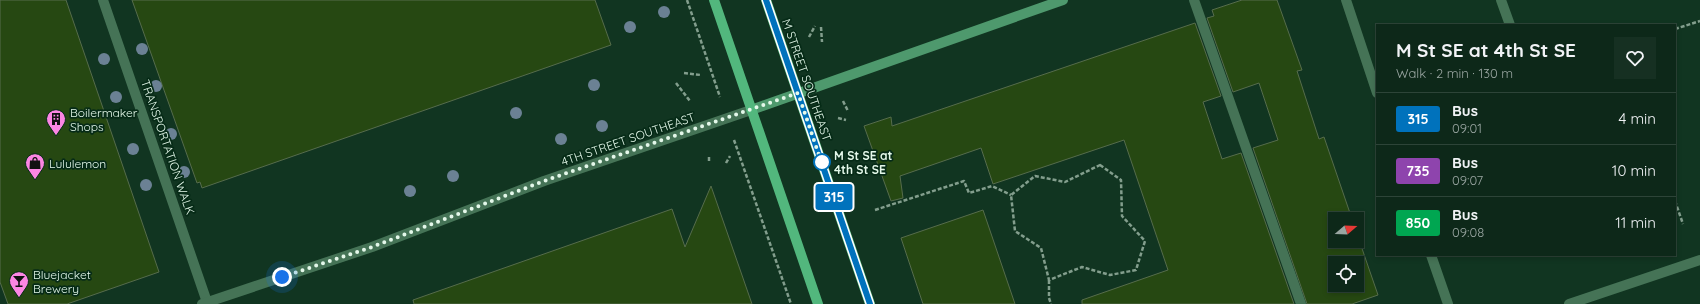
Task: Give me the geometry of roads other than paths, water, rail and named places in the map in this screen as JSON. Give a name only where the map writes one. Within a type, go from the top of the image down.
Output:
[{"type":"main road","points":[[714,0],[818,304]]},
{"type":"main road","name":"M STREET SOUTHEAST","points":[[766,0],[870,304]]},
{"type":"street","name":"TRANSPORTATION WALK","points":[[103,0],[204,303]]},
{"type":"street","name":"4TH STREET SOUTHEAST","points":[[204,303],[372,247],[544,181],[751,110],[1042,3],[1063,0]]},
{"type":"street","points":[[1194,0],[1300,304]]},
{"type":"street","points":[[1346,0],[1376,90]]},
{"type":"street","points":[[1501,0],[1510,24]]},
{"type":"street","points":[[1431,256],[1448,304]]},
{"type":"street","points":[[1569,304],[1700,260]]},
{"type":"place","name":"Boilermaker Shops","points":[[56,136]]},
{"type":"place","name":"M St SE at 4th St SE","points":[[822,162]]},
{"type":"place","name":"Lululemon","points":[[35,180]]},
{"type":"place","name":"Bluejacket Brewery","points":[[19,298]]}]
